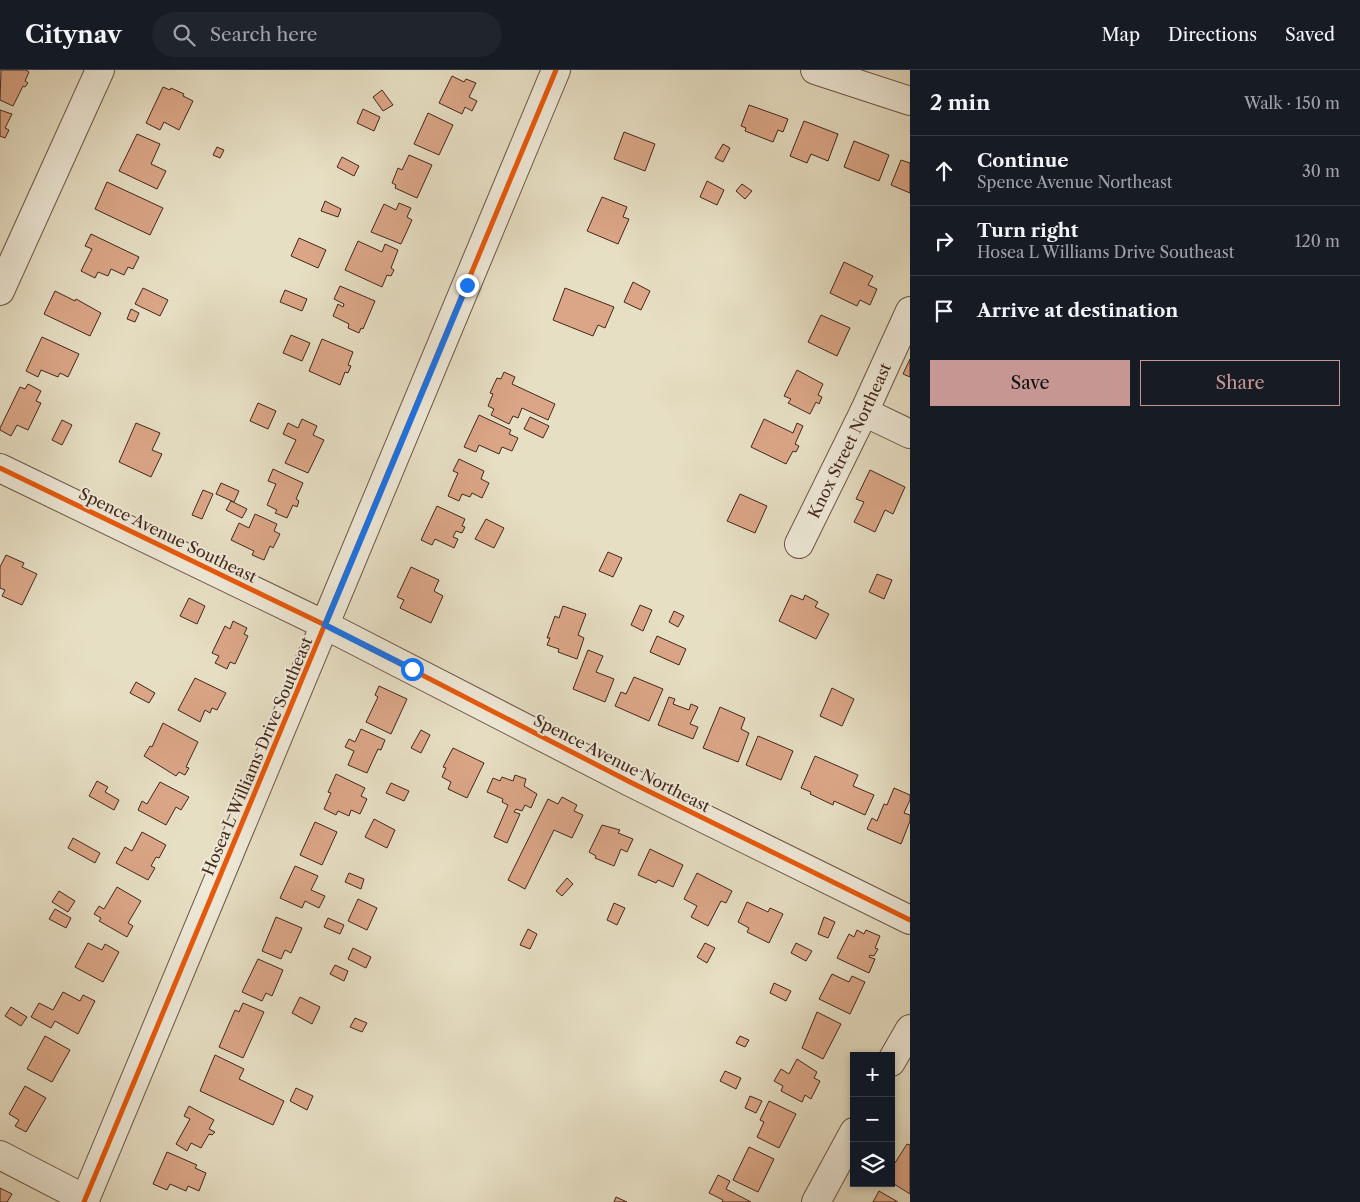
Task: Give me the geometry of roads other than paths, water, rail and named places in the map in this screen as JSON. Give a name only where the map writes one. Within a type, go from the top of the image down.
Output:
[{"type":"street","points":[[0,291],[100,70]]},
{"type":"street","name":"Hosea L Williams Drive Southeast","points":[[85,1201],[556,70]]},
{"type":"street","points":[[815,70],[910,101]]},
{"type":"street","name":"Knox Street Northeast","points":[[799,544],[864,412],[910,310]]},
{"type":"street","points":[[864,412],[910,434]]},
{"type":"street","name":"Spence Avenue Southeast","points":[[0,468],[325,625]]},
{"type":"street","name":"Spence Avenue Northeast","points":[[325,625],[632,783],[910,920]]},
{"type":"street","points":[[895,1055],[910,1029]]},
{"type":"street","points":[[816,1202],[850,1139]]},
{"type":"street","points":[[0,1155],[85,1201]]}]
